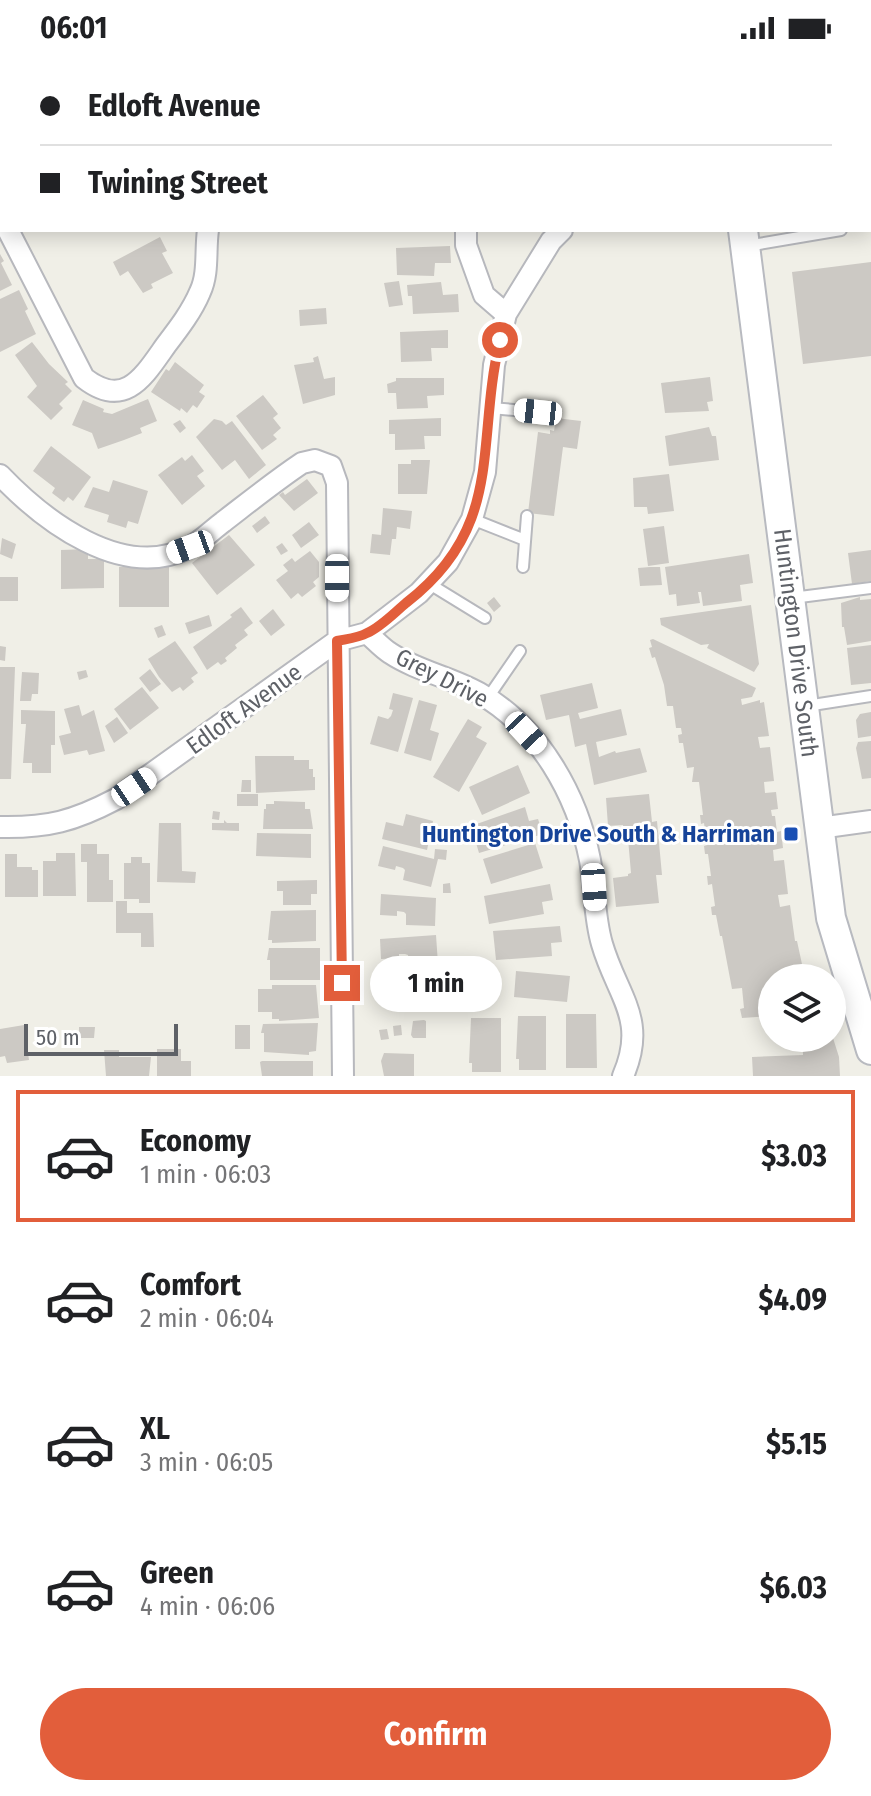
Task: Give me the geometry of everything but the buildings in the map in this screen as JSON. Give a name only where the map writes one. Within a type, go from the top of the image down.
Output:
[{"type":"street","points":[[9,232],[84,378],[98,390],[120,391],[141,380],[184,321],[201,290],[208,232]]},
{"type":"street","points":[[466,232],[466,245],[484,295],[506,314]]},
{"type":"street","name":"Edloft Avenue","points":[[0,827],[35,828],[80,818],[116,799],[337,641],[367,633],[428,583],[448,562],[472,519],[485,472],[494,365],[506,314],[551,241],[560,232]]},
{"type":"street","name":"Huntington Drive South","points":[[744,238],[831,918],[871,1050]]},
{"type":"street","points":[[0,475],[45,515],[93,544],[126,557],[168,555],[190,547],[302,463],[315,460],[331,466],[337,483],[343,1076]]},
{"type":"street","name":"Grey Drive","points":[[367,633],[391,653],[480,693],[504,711],[547,756],[567,789],[589,856],[597,925],[605,956],[630,1013],[632,1054],[623,1076]]},
{"type":"street","points":[[819,828],[871,821]]},
{"type":"lane","points":[[744,238],[817,232]]},
{"type":"lane","points":[[491,408],[538,412]]},
{"type":"lane","points":[[523,567],[527,516]]},
{"type":"lane","points":[[472,519],[525,540]]},
{"type":"lane","points":[[428,583],[485,618]]},
{"type":"lane","points":[[790,598],[871,588]]},
{"type":"lane","points":[[487,699],[520,651]]},
{"type":"lane","points":[[804,707],[871,696]]},
{"type":"place","name":"Huntington Drive South & Harriman","points":[[791,834]]},
{"type":"route","points":[[342,983],[337,641],[367,633],[419,593],[448,562],[472,519],[485,472],[494,365],[500,340]]}]
